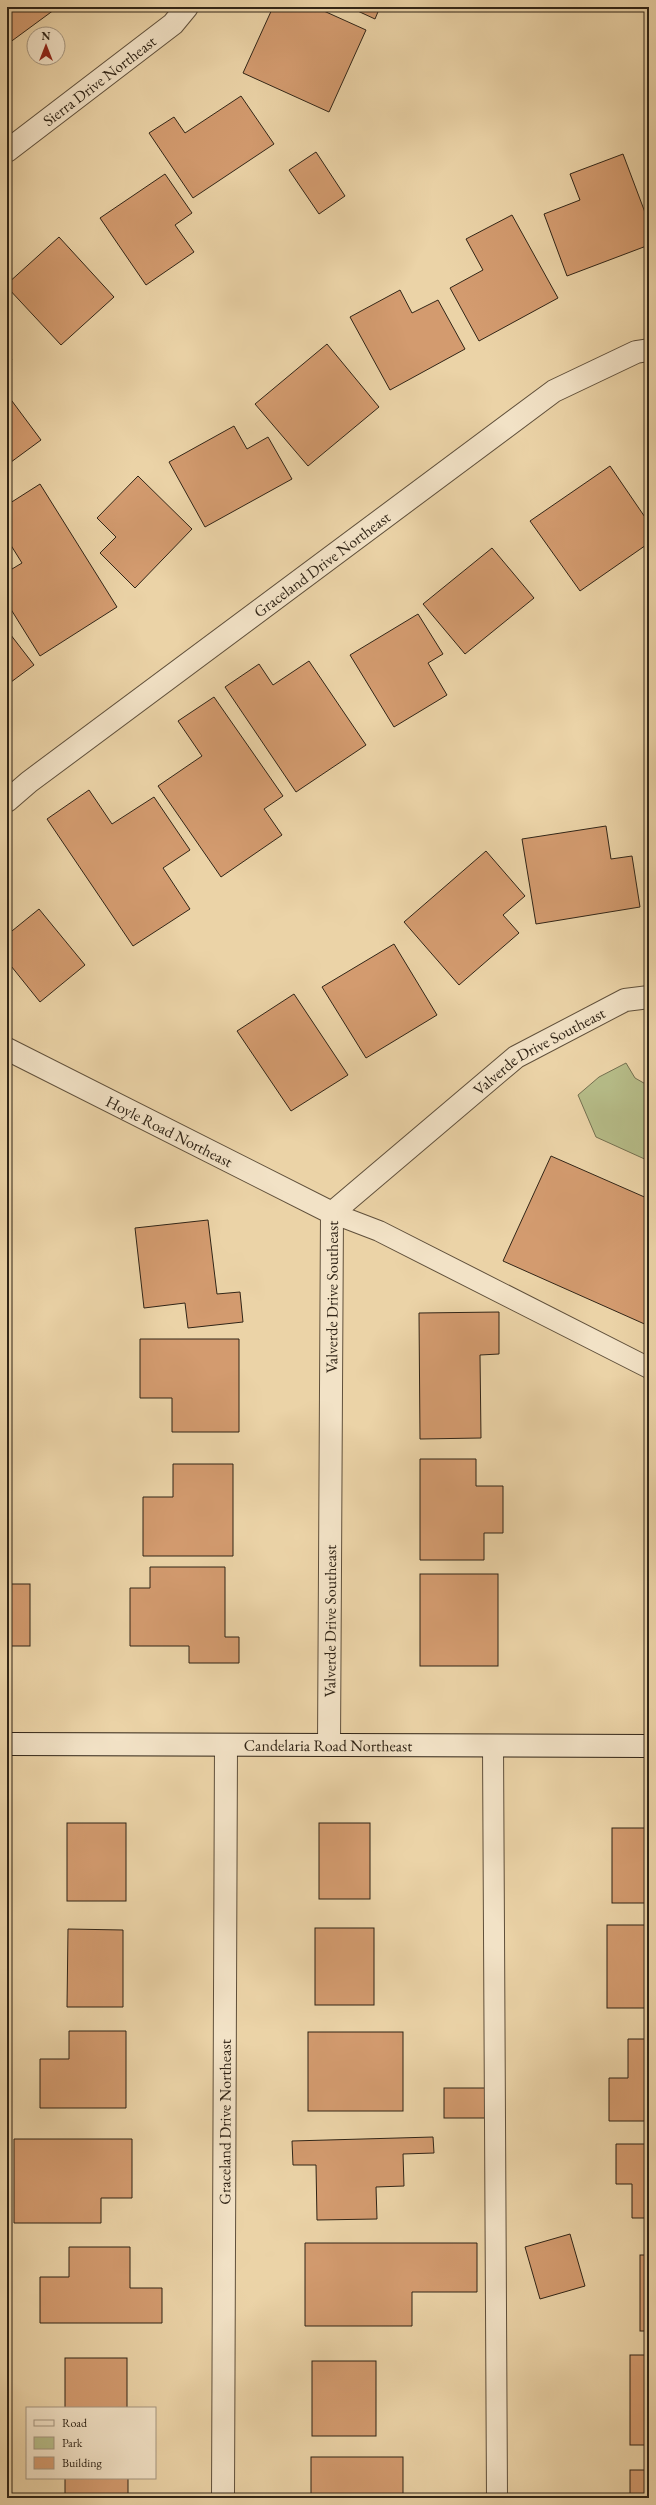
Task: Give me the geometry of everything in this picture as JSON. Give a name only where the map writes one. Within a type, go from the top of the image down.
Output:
[{"type":"street","name":"Sierra Drive Northeast","points":[[7,151],[173,24],[187,7]]},
{"type":"street","name":"Graceland Drive Northeast","points":[[7,801],[42,772],[554,391],[636,352],[649,350]]},
{"type":"street","name":"Valverde Drive Southeast","points":[[329,1745],[332,1213],[516,1057],[625,1000],[649,997]]},
{"type":"street","name":"Hoyle Road Northeast","points":[[7,1049],[332,1213]]},
{"type":"street","name":"Candelaria Road Northeast","points":[[7,1744],[649,1746]]},
{"type":"street","name":"Graceland Drive Northeast","points":[[223,2498],[226,1745]]},
{"type":"lane","points":[[332,1213],[379,1231],[649,1368]]},
{"type":"lane","points":[[493,1745],[497,2498]]},
{"type":"green space","points":[[626,1063],[635,1078],[649,1086],[649,1161],[596,1137],[578,1095],[599,1077]]},
{"type":"building","points":[[7,7],[58,7],[32,26],[26,26],[26,31],[9,43],[7,40]]},
{"type":"building","points":[[273,7],[315,7],[366,30],[329,112],[243,73]]},
{"type":"building","points":[[349,7],[380,7],[375,19]]},
{"type":"building","points":[[241,96],[274,144],[193,198],[149,133],[174,117],[185,133]]},
{"type":"building","points":[[316,152],[345,196],[319,214],[289,170]]},
{"type":"building","points":[[623,154],[649,223],[649,245],[567,276],[544,214],[580,200],[570,174]]},
{"type":"building","points":[[165,174],[192,213],[175,225],[194,252],[146,285],[100,218]]},
{"type":"building","points":[[512,215],[558,298],[479,341],[450,288],[483,270],[466,239]]},
{"type":"building","points":[[59,237],[114,297],[61,345],[7,287],[7,284]]},
{"type":"building","points":[[400,290],[412,313],[438,300],[465,349],[390,390],[350,317]]},
{"type":"building","points":[[327,344],[379,407],[308,466],[255,404]]},
{"type":"building","points":[[7,353],[12,360],[7,364]]},
{"type":"building","points":[[9,397],[41,440],[7,465],[7,398]]},
{"type":"building","points":[[234,426],[247,449],[268,437],[292,479],[205,527],[169,462]]},
{"type":"building","points":[[610,466],[649,523],[649,543],[580,591],[530,521]]},
{"type":"building","points":[[138,476],[192,529],[135,588],[100,553],[116,537],[97,518]]},
{"type":"building","points":[[40,484],[117,607],[40,656],[7,603],[7,572],[22,563],[7,539],[7,505]]},
{"type":"building","points":[[492,548],[534,598],[465,654],[423,604]]},
{"type":"building","points":[[418,614],[443,654],[428,663],[447,695],[394,727],[350,655]]},
{"type":"building","points":[[7,630],[34,665],[7,685]]},
{"type":"building","points":[[309,661],[366,745],[296,792],[225,687],[259,664],[273,685]]},
{"type":"building","points":[[214,697],[283,796],[264,809],[282,835],[221,877],[158,786],[202,756],[178,721]]},
{"type":"building","points":[[89,790],[112,824],[154,797],[190,850],[163,868],[190,909],[133,946],[47,819]]},
{"type":"building","points":[[606,826],[611,859],[632,856],[640,907],[536,924],[522,839]]},
{"type":"building","points":[[486,851],[525,896],[503,915],[519,933],[459,985],[404,922]]},
{"type":"building","points":[[39,909],[85,965],[40,1002],[7,961],[7,935]]},
{"type":"building","points":[[394,944],[437,1015],[366,1058],[322,987]]},
{"type":"building","points":[[294,994],[348,1075],[291,1111],[237,1031]]},
{"type":"building","points":[[551,1156],[649,1199],[649,1326],[503,1261]]},
{"type":"building","points":[[208,1220],[217,1294],[240,1292],[243,1322],[188,1328],[185,1303],[144,1308],[135,1228]]},
{"type":"building","points":[[499,1312],[499,1354],[480,1355],[481,1438],[420,1439],[419,1313]]},
{"type":"building","points":[[140,1339],[239,1339],[239,1432],[172,1432],[172,1398],[140,1398]]},
{"type":"building","points":[[420,1459],[476,1459],[476,1486],[503,1486],[503,1533],[484,1533],[484,1560],[420,1560]]},
{"type":"building","points":[[173,1464],[233,1464],[233,1556],[143,1556],[143,1497],[173,1497]]},
{"type":"building","points":[[647,1561],[649,1561],[649,1653],[647,1653]]},
{"type":"building","points":[[150,1567],[225,1567],[225,1637],[239,1637],[239,1663],[189,1663],[189,1646],[130,1646],[130,1588],[150,1588]]},
{"type":"building","points":[[420,1574],[498,1574],[498,1666],[420,1666]]},
{"type":"building","points":[[7,1584],[30,1584],[30,1646],[7,1646]]},
{"type":"building","points":[[67,1823],[126,1823],[126,1901],[67,1901]]},
{"type":"building","points":[[319,1823],[370,1823],[370,1899],[319,1899]]},
{"type":"building","points":[[612,1828],[649,1828],[649,1903],[612,1903]]},
{"type":"building","points":[[607,1925],[649,1925],[649,2008],[607,2008]]},
{"type":"building","points":[[315,1928],[374,1928],[374,2005],[315,2005]]},
{"type":"building","points":[[68,1929],[123,1930],[123,2007],[67,2007]]},
{"type":"building","points":[[69,2031],[126,2031],[126,2108],[40,2108],[40,2059],[69,2059]]},
{"type":"building","points":[[308,2032],[403,2032],[403,2111],[308,2111]]},
{"type":"building","points":[[628,2039],[649,2039],[649,2121],[609,2121],[609,2078],[628,2078]]},
{"type":"building","points":[[444,2088],[487,2088],[487,2118],[444,2118]]},
{"type":"building","points":[[433,2137],[434,2153],[403,2154],[404,2186],[376,2187],[377,2219],[317,2220],[316,2165],[293,2165],[292,2141]]},
{"type":"building","points":[[14,2139],[132,2139],[132,2198],[101,2198],[101,2223],[14,2223]]},
{"type":"building","points":[[616,2144],[649,2144],[649,2218],[632,2218],[632,2184],[616,2184]]},
{"type":"building","points":[[570,2234],[585,2286],[540,2299],[525,2247]]},
{"type":"building","points":[[305,2243],[477,2243],[477,2292],[412,2292],[412,2326],[305,2326]]},
{"type":"building","points":[[69,2247],[130,2247],[130,2288],[162,2288],[162,2323],[40,2323],[40,2277],[69,2277]]},
{"type":"building","points":[[640,2255],[649,2255],[649,2331],[640,2331]]},
{"type":"building","points":[[630,2355],[649,2355],[649,2445],[630,2445]]},
{"type":"building","points":[[65,2358],[127,2358],[127,2407],[65,2407]]},
{"type":"building","points":[[312,2361],[376,2361],[376,2436],[312,2436]]},
{"type":"building","points":[[311,2457],[403,2457],[403,2498],[311,2498]]},
{"type":"building","points":[[630,2470],[649,2470],[649,2498],[630,2498]]},
{"type":"building","points":[[65,2479],[128,2479],[128,2498],[65,2498]]}]
